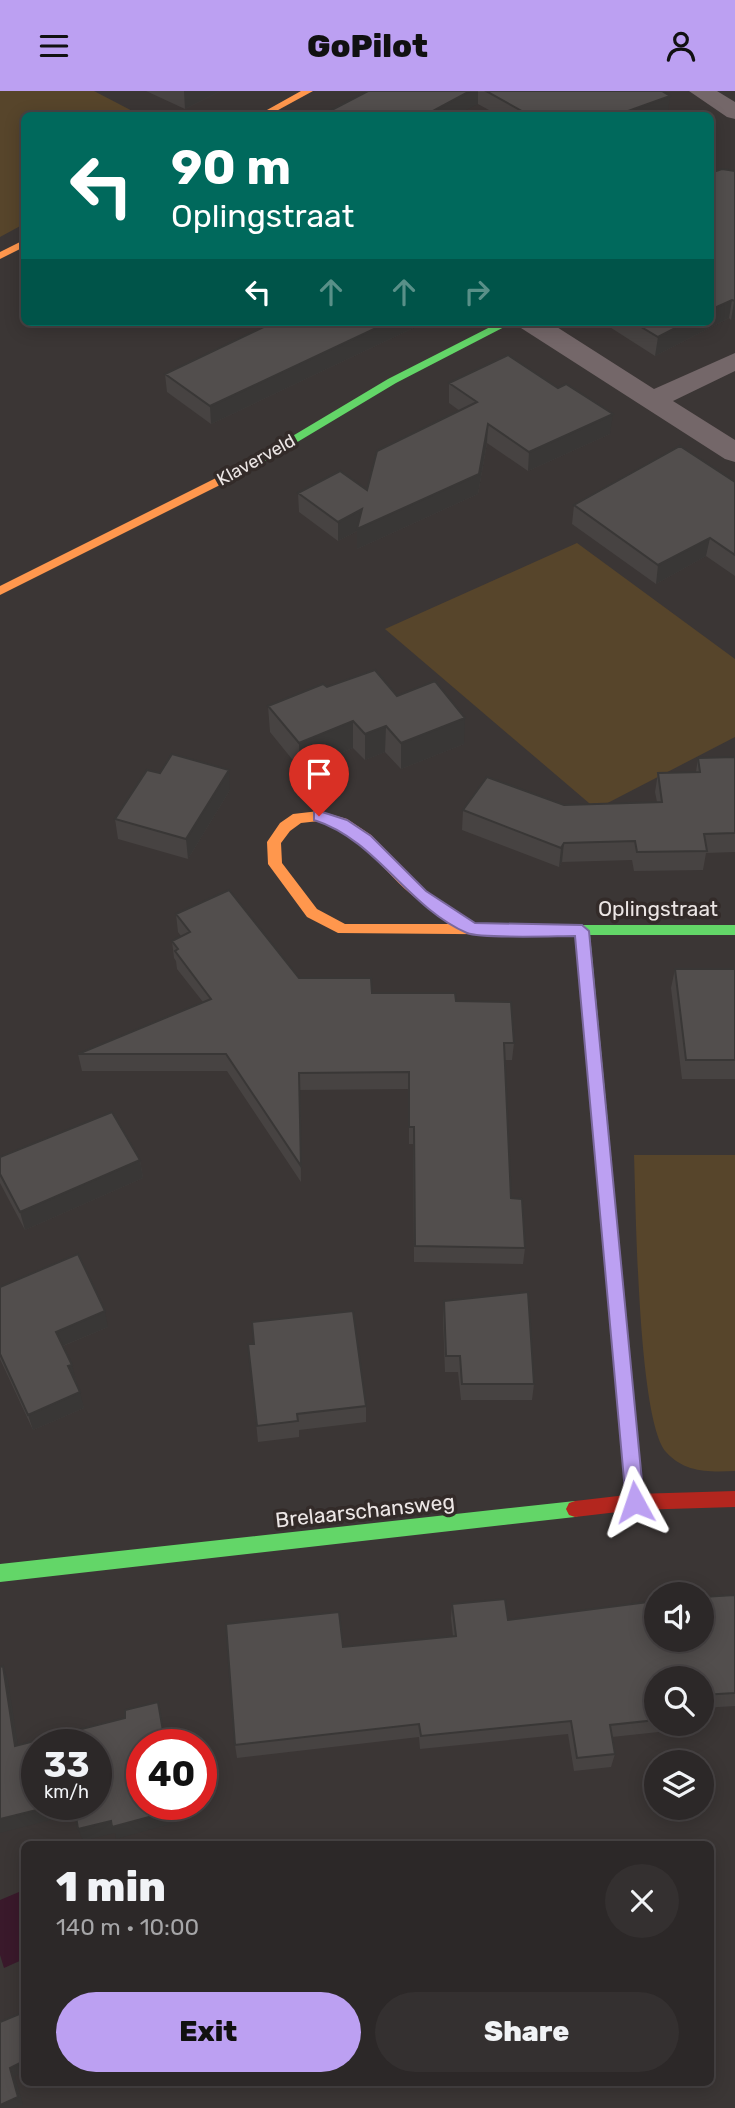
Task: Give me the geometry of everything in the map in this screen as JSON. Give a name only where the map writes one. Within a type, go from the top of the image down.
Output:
[{"type":"street","points":[[268,112],[308,91]]},
{"type":"street","points":[[701,91],[735,112]]},
{"type":"street","points":[[0,256],[21,245]]},
{"type":"street","name":"Klaverveld","points":[[0,591],[258,461],[392,381],[500,326]]},
{"type":"street","points":[[537,326],[735,453]]},
{"type":"street","points":[[652,400],[735,361]]},
{"type":"street","name":"Oplingstraat","points":[[472,929],[421,895],[366,839],[342,823],[319,816],[298,818],[285,827],[274,842],[275,864],[283,879],[312,913],[343,929],[735,930]]},
{"type":"street","name":"Oplingstraat","points":[[582,931],[635,1502]]},
{"type":"street","name":"Brelaarschansweg","points":[[0,1573],[635,1502],[735,1499]]},
{"type":"shaded area","points":[[0,91],[94,91],[134,112],[21,112],[21,226],[0,237]]},
{"type":"shaded area","points":[[577,543],[735,659],[735,737],[596,809],[385,629]]},
{"type":"shaded area","points":[[634,1155],[735,1155],[735,1471],[698,1470],[681,1464],[666,1452],[657,1432],[649,1400],[640,1311]]},
{"type":"shaded area","points":[[19,1892],[21,1899],[21,1960],[4,1968],[0,1955],[0,1900]]},
{"type":"building","points":[[368,91],[470,91],[431,112],[328,112]]},
{"type":"building","points":[[486,91],[662,91],[670,96],[625,112],[524,112]]},
{"type":"building","points":[[722,169],[735,171],[735,301],[714,308],[714,172]]},
{"type":"building","points":[[266,326],[380,326],[210,406],[165,374]]},
{"type":"building","points":[[640,326],[679,326],[658,337]]},
{"type":"building","points":[[508,355],[558,388],[566,384],[613,414],[529,452],[488,424],[479,474],[357,529],[362,509],[338,522],[298,493],[340,471],[367,490],[377,451],[477,402],[449,383]]},
{"type":"building","points":[[680,446],[735,482],[735,555],[710,538],[658,565],[574,505]]},
{"type":"building","points":[[375,670],[397,696],[435,681],[465,718],[401,743],[386,726],[365,734],[353,721],[299,743],[268,706],[323,684],[327,687]]},
{"type":"building","points":[[172,754],[229,770],[186,839],[115,819],[147,770],[160,773]]},
{"type":"building","points":[[735,757],[735,833],[704,834],[707,851],[637,852],[635,841],[564,843],[561,848],[463,810],[487,777],[564,805],[662,802],[658,773],[700,772],[698,758]]},
{"type":"building","points":[[229,890],[299,978],[371,978],[372,993],[455,993],[456,1001],[511,1002],[514,1043],[504,1043],[511,1198],[522,1199],[525,1248],[415,1246],[414,1127],[409,1127],[409,1072],[299,1073],[301,1166],[226,1054],[78,1054],[211,999],[175,951],[178,949],[172,941],[190,932],[176,914]]},
{"type":"building","points":[[675,969],[735,969],[735,1060],[686,1060]]},
{"type":"building","points":[[112,1112],[140,1160],[20,1212],[0,1174],[0,1157]]},
{"type":"building","points":[[78,1254],[105,1311],[56,1332],[72,1365],[68,1366],[80,1392],[28,1415],[0,1354],[0,1287]]},
{"type":"building","points":[[528,1292],[534,1384],[462,1384],[460,1356],[446,1356],[444,1301]]},
{"type":"building","points":[[353,1311],[366,1406],[297,1414],[298,1421],[257,1426],[248,1344],[254,1344],[252,1322]]},
{"type":"building","points":[[735,1595],[735,1693],[714,1694],[714,1666],[644,1666],[644,1721],[610,1725],[615,1754],[577,1758],[571,1721],[421,1736],[419,1724],[235,1745],[226,1624],[339,1612],[343,1647],[456,1636],[452,1604],[505,1599],[508,1620],[644,1603],[644,1652],[714,1652],[714,1596]]},
{"type":"building","points":[[3,1666],[15,1746],[21,1744],[21,1814],[0,1819],[0,1667]]},
{"type":"building","points":[[158,1702],[163,1729],[126,1729],[126,1820],[138,1820],[112,1827],[111,1821],[78,1829],[77,1820],[112,1820],[112,1729],[82,1729],[125,1718],[125,1710]]},
{"type":"building","points":[[21,2013],[21,2062],[10,2068],[18,2097],[0,2105],[0,2022]]},
{"type":"traffic: fast","points":[[250,465],[392,381],[500,326]]},
{"type":"traffic: fast","points":[[567,930],[735,930]]},
{"type":"traffic: fast","points":[[582,931],[635,1502]]},
{"type":"traffic: fast","points":[[0,1573],[575,1509]]},
{"type":"traffic: slow","points":[[269,112],[308,91]]},
{"type":"traffic: slow","points":[[0,256],[21,245]]},
{"type":"traffic: slow","points":[[0,591],[250,465]]},
{"type":"traffic: slow","points":[[472,929],[421,895],[366,839],[342,823],[319,816],[298,818],[285,827],[274,842],[275,864],[312,913],[343,929],[567,930]]},
{"type":"traffic: jam","points":[[575,1509],[635,1502],[735,1499]]},
{"type":"route","points":[[319,816],[342,823],[366,839],[421,895],[472,929],[582,931],[635,1502]]}]
